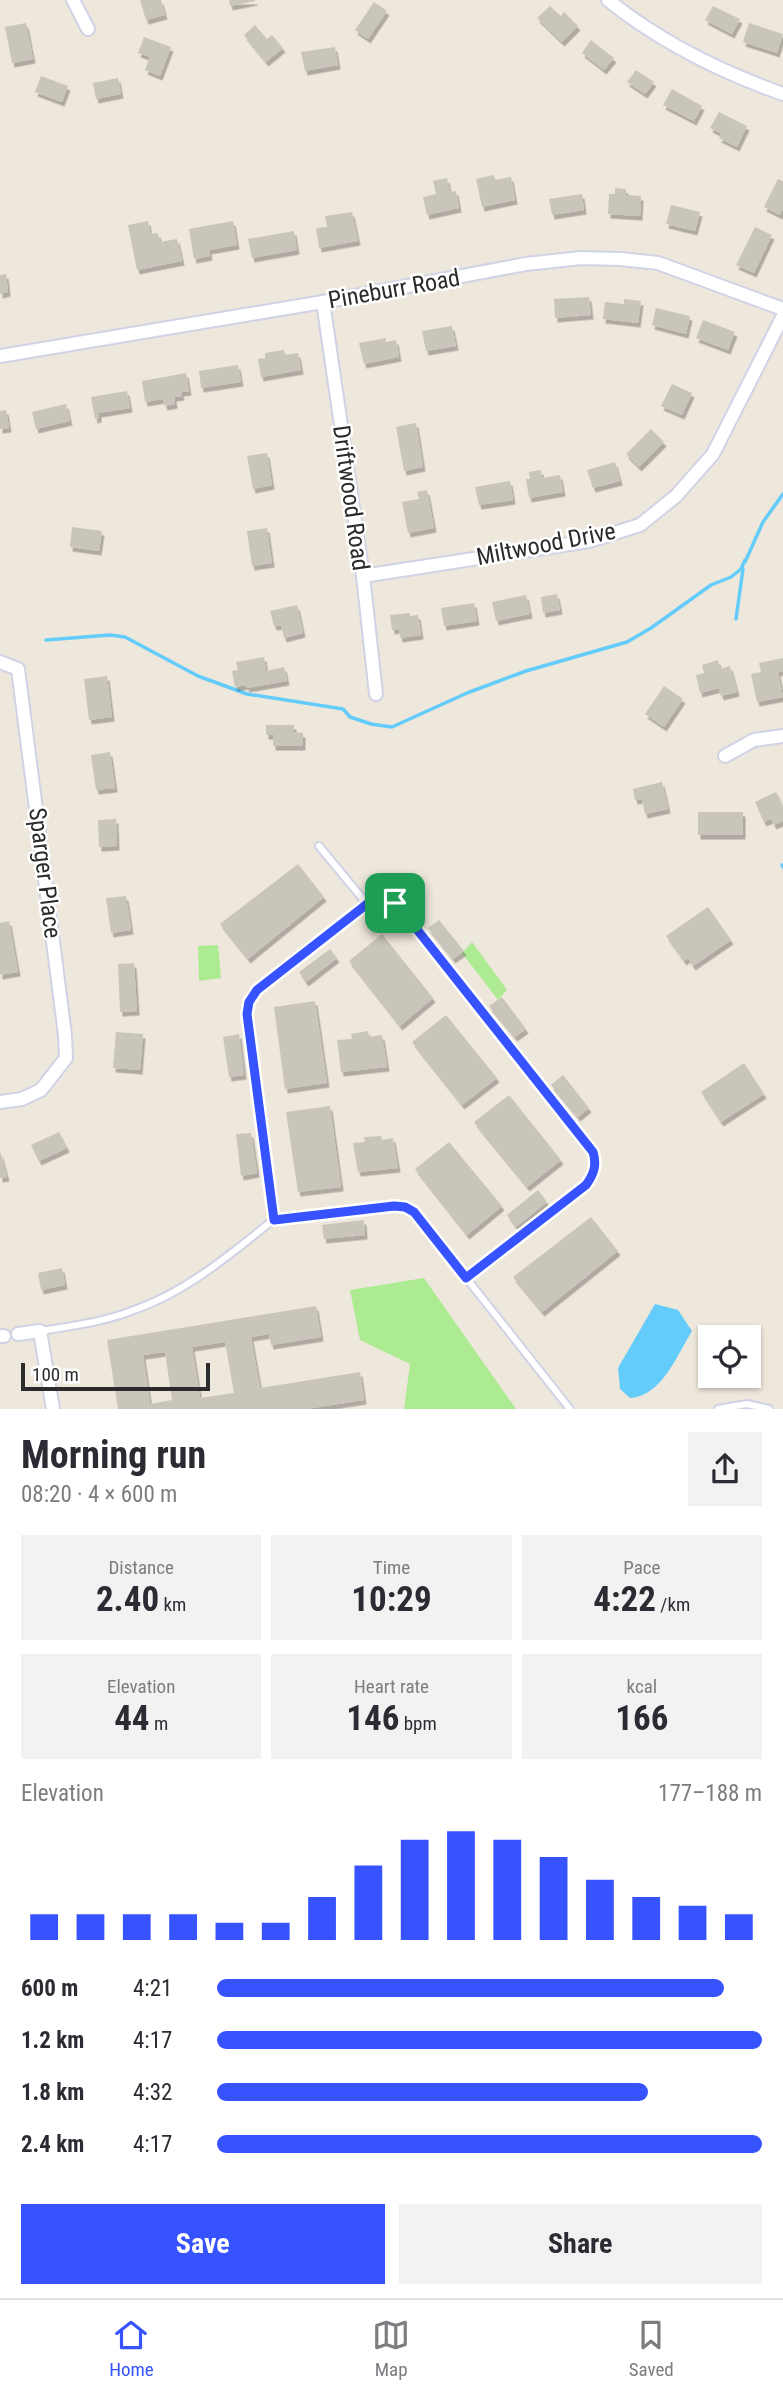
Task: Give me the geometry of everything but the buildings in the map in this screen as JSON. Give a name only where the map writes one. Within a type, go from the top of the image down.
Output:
[{"type":"street","points":[[73,0],[88,29]]},
{"type":"street","points":[[608,0],[654,32],[714,66],[783,94]]},
{"type":"street","name":"Pineburr Road","points":[[0,356],[323,302],[526,264],[581,258],[658,263],[783,309]]},
{"type":"street","name":"Driftwood Road","points":[[323,302],[363,576],[376,694]]},
{"type":"street","name":"Miltwood Drive","points":[[363,576],[589,541],[640,525],[676,496],[713,454],[783,316]]},
{"type":"street","name":"Sparger Place","points":[[0,662],[18,669],[66,1058],[41,1090],[22,1098],[0,1102]]},
{"type":"street","points":[[726,756],[754,740],[783,736]]},
{"type":"street","points":[[18,1334],[40,1331],[53,1409]]},
{"type":"lane","points":[[319,846],[367,904]]},
{"type":"lane","points":[[274,1220],[247,1007],[257,990],[367,904],[381,900],[395,903],[593,1152],[595,1158],[595,1169],[586,1185],[466,1278]]},
{"type":"lane","points":[[40,1331],[86,1324],[135,1310],[175,1292],[274,1220],[343,1211],[405,1207],[414,1212],[570,1409]]},
{"type":"lane","points":[[718,1409],[747,1405],[769,1409]]},
{"type":"green space","points":[[472,942],[507,990],[498,1000],[462,953]]},
{"type":"green space","points":[[218,945],[221,978],[199,981],[198,946]]},
{"type":"green space","points":[[424,1278],[516,1409],[404,1409],[410,1364],[360,1340],[350,1290]]},
{"type":"water","points":[[655,1304],[678,1310],[692,1331],[660,1382],[641,1396],[630,1398],[620,1389],[618,1368]]},
{"type":"waterway","points":[[745,562],[763,522],[783,494]]},
{"type":"waterway","points":[[46,640],[110,635],[125,637],[198,676],[247,694],[343,709],[350,717],[392,727],[467,693],[526,671],[627,642],[711,585],[731,577],[741,569],[745,560]]},
{"type":"waterway","points":[[736,619],[743,569]]},
{"type":"route","points":[[381,900],[395,903],[593,1152],[595,1158],[595,1169],[586,1185],[466,1278],[414,1212],[405,1207],[343,1211],[274,1220],[247,1007],[257,990],[367,904],[381,900]]}]
